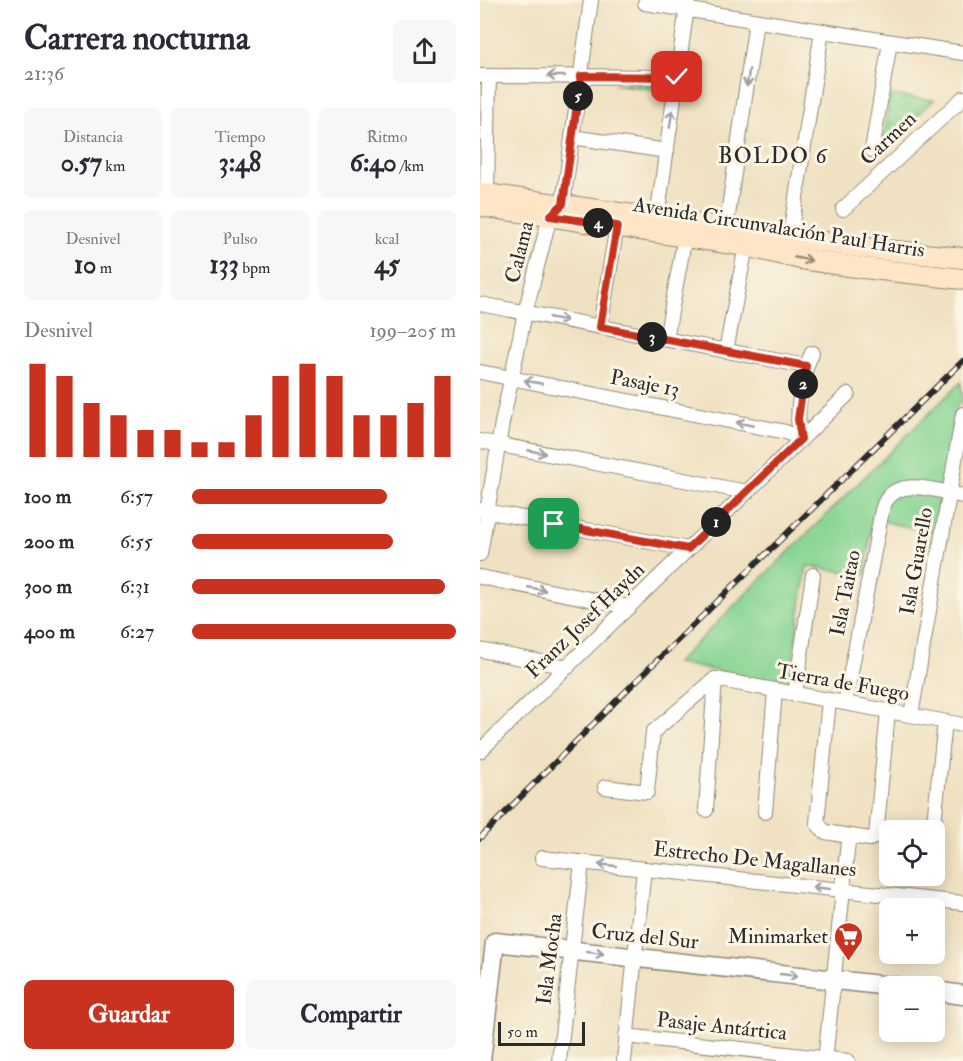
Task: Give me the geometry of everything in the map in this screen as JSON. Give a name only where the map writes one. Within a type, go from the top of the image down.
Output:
[{"type":"main road","name":"Avenida Circunvalación Paul Harris","points":[[482,198],[557,210],[657,218],[866,248],[963,258]]},
{"type":"main road","name":"Avenida Circunvalación Paul Harris","points":[[557,210],[617,226],[746,246],[801,259],[963,279]]},
{"type":"street","name":"Calama","points":[[480,554],[484,510],[525,313],[557,210],[572,138],[591,0]]},
{"type":"street","points":[[645,3],[687,5],[756,21],[963,53]]},
{"type":"street","points":[[657,218],[687,5]]},
{"type":"street","points":[[726,229],[756,21]]},
{"type":"street","points":[[792,223],[822,31]]},
{"type":"street","points":[[872,150],[890,42]]},
{"type":"street","points":[[482,198],[484,76],[677,77]]},
{"type":"street","name":"Carmen","points":[[843,209],[963,98]]},
{"type":"street","points":[[572,138],[667,150]]},
{"type":"street","points":[[600,327],[617,226]]},
{"type":"street","points":[[666,339],[685,236]]},
{"type":"street","points":[[726,351],[746,246]]},
{"type":"street","points":[[480,304],[806,366]]},
{"type":"street","points":[[801,439],[798,419],[806,366],[812,353]]},
{"type":"street","name":"Pasaje 13","points":[[480,372],[786,432],[801,439]]},
{"type":"street","name":"Franz Josef Haydn","points":[[480,751],[848,393]]},
{"type":"street","name":"Isla Guarello","points":[[911,716],[956,495],[963,414]]},
{"type":"street","points":[[480,441],[747,492]]},
{"type":"street","name":"Isla Taitao","points":[[845,703],[884,504],[891,493],[907,487],[956,495]]},
{"type":"street","points":[[484,510],[688,549]]},
{"type":"street","points":[[795,694],[813,575]]},
{"type":"street","points":[[480,577],[629,607]]},
{"type":"street","points":[[480,650],[568,667]]},
{"type":"street","points":[[605,787],[647,792],[653,732],[716,680]]},
{"type":"street","points":[[706,810],[716,680]]},
{"type":"street","name":"Tierra de Fuego","points":[[716,680],[963,724]]},
{"type":"street","points":[[765,812],[775,690]]},
{"type":"street","points":[[829,700],[817,823],[825,832],[870,838],[876,836],[888,711]]},
{"type":"street","points":[[934,820],[945,722]]},
{"type":"street","points":[[825,1060],[848,842]]},
{"type":"street","name":"Estrecho De Magallanes","points":[[542,858],[963,903]]},
{"type":"street","name":"Isla Mocha","points":[[559,1061],[582,862]]},
{"type":"street","points":[[624,1061],[644,868]]},
{"type":"street","name":"Cruz del Sur","points":[[483,1021],[495,942],[879,985]]},
{"type":"street","points":[[945,992],[963,994]]},
{"type":"street","points":[[481,1061],[483,1021]]},
{"type":"street","name":"Pasaje Antártica","points":[[626,1036],[848,1061]]},
{"type":"green space","points":[[613,84],[672,84],[671,92]]},
{"type":"green space","points":[[890,95],[934,100],[882,148]]},
{"type":"green space","points":[[961,382],[963,404],[957,404],[935,533],[873,519],[865,575],[807,566],[789,685],[676,663]]},
{"type":"railway","points":[[480,838],[634,683],[963,361]]},
{"type":"place","name":"Minimarket","points":[[849,962]]},
{"type":"district","name":"BOLDO 6","points":[[773,155]]},
{"type":"route","points":[[554,524],[688,549],[801,439],[798,419],[806,366],[600,327],[617,226],[550,216],[563,204],[581,76],[677,77]]}]
